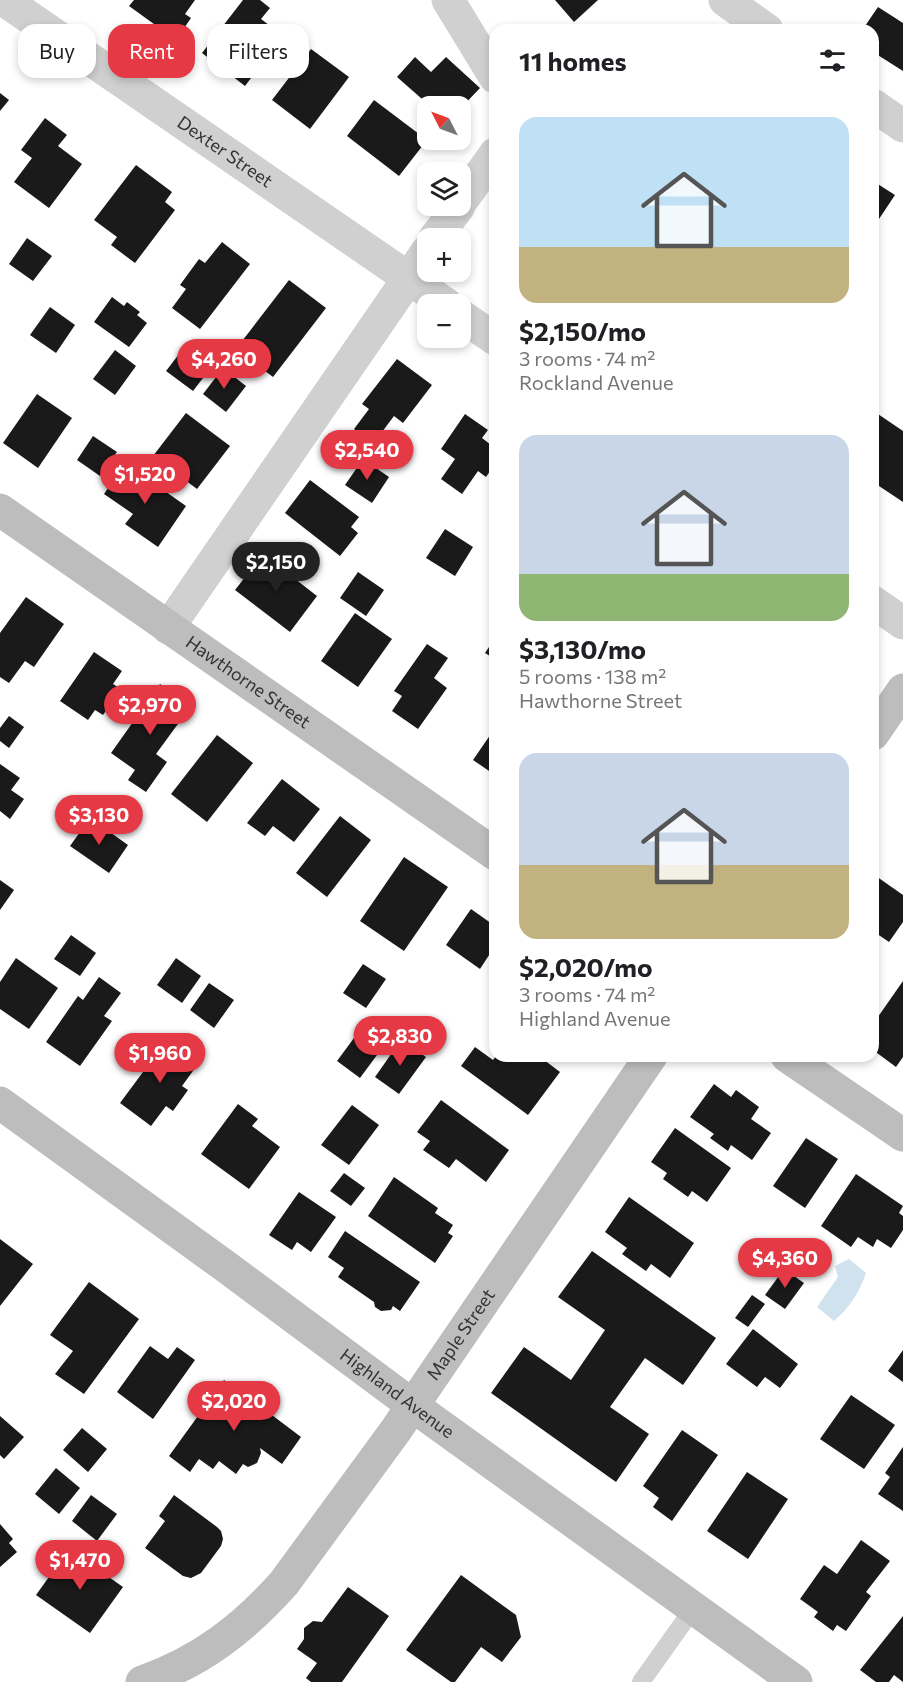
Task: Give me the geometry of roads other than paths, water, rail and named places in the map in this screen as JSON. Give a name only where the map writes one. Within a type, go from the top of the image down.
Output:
[{"type":"street","name":"Dexter Street","points":[[4,0],[431,294]]},
{"type":"street","points":[[448,0],[489,67]]},
{"type":"street","points":[[724,0],[758,24]]},
{"type":"street","points":[[879,109],[903,126]]},
{"type":"street","points":[[471,188],[489,163]]},
{"type":"street","points":[[168,628],[417,265]]},
{"type":"street","points":[[471,323],[489,335]]},
{"type":"street","name":"Hawthorne Street","points":[[0,510],[489,850]]},
{"type":"street","points":[[879,606],[903,623]]},
{"type":"street","points":[[879,725],[903,690]]},
{"type":"street","name":"Maple Street","points":[[141,1682],[160,1676],[215,1646],[263,1607],[284,1583],[396,1430],[647,1062]]},
{"type":"street","points":[[796,1062],[903,1136]]},
{"type":"street","name":"Highland Avenue","points":[[0,1103],[225,1266],[412,1406],[796,1682]]},
{"type":"lane","points":[[641,1682],[693,1609]]},
{"type":"water","points":[[849,1259],[866,1273],[853,1299],[834,1321],[817,1307],[838,1277],[835,1266]]}]
